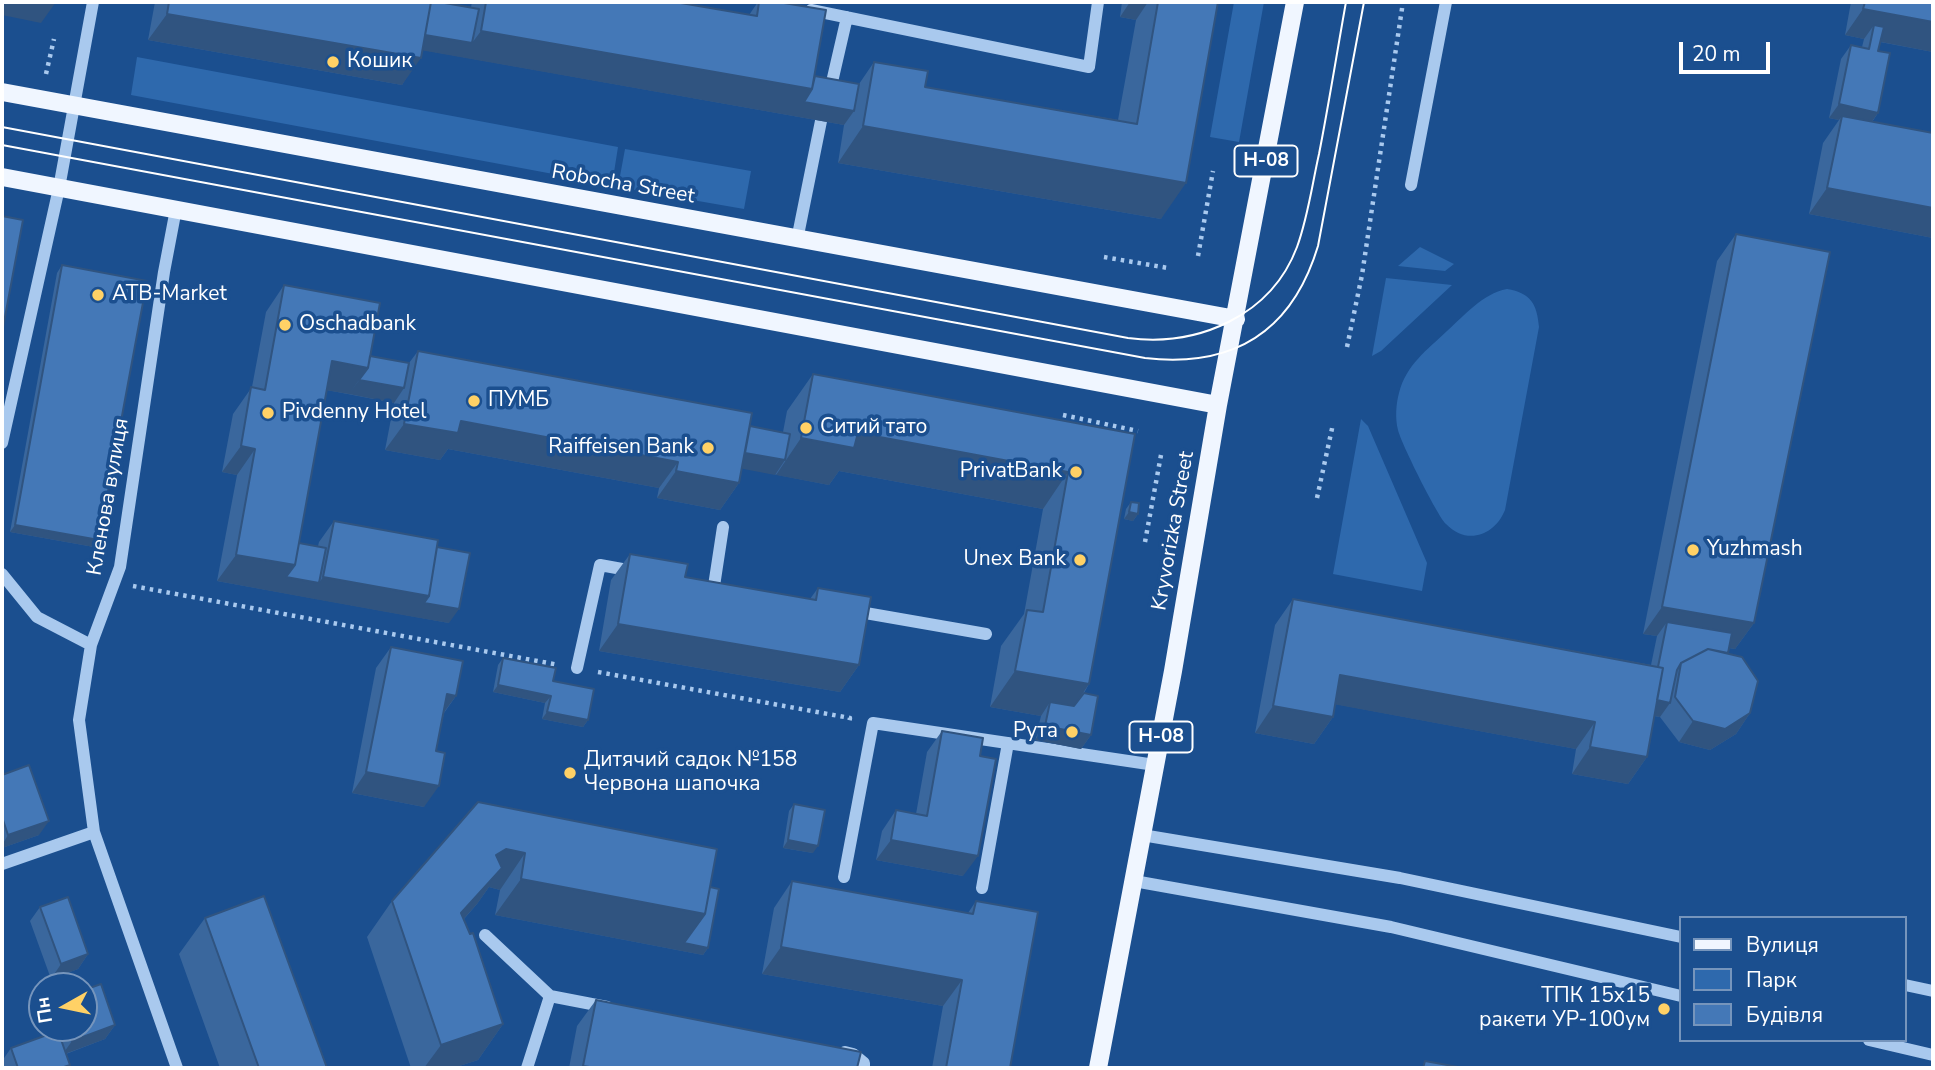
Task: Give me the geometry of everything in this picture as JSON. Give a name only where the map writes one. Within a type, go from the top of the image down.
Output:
[{"type":"main road","name":"Kryvorizka Street","points":[[1098,1068],[1156,765],[1218,405],[1295,2]]},
{"type":"main road","name":"Robocha Street","points":[[2,92],[1236,319]]},
{"type":"main road","points":[[2,177],[1218,405]]},
{"type":"street","points":[[2,443],[59,188],[93,2]]},
{"type":"street","points":[[794,7],[1089,67],[1098,2]]},
{"type":"street","points":[[1412,185],[1446,2]]},
{"type":"street","points":[[829,94],[847,17]]},
{"type":"street","points":[[797,240],[821,121]]},
{"type":"street","name":"Кленова вулиця","points":[[176,209],[164,272],[122,554],[115,583],[91,645],[79,720],[94,832],[177,1068]]},
{"type":"street","points":[[723,527],[708,584],[728,588]]},
{"type":"street","points":[[578,668],[600,565],[651,574]]},
{"type":"street","points":[[2,574],[37,617],[91,645]]},
{"type":"street","points":[[836,608],[986,635]]},
{"type":"street","points":[[844,877],[873,723],[1156,765]]},
{"type":"street","points":[[982,888],[1008,743]]},
{"type":"street","points":[[2,864],[94,832]]},
{"type":"street","points":[[1142,835],[1399,878],[1680,937]]},
{"type":"street","points":[[1134,881],[1391,927],[1680,996]]},
{"type":"street","points":[[485,935],[550,996],[616,1009]]},
{"type":"street","points":[[1907,985],[1933,990]]},
{"type":"street","points":[[527,1068],[550,996]]},
{"type":"street","points":[[1878,1042],[1933,1055]]},
{"type":"street","points":[[827,1049],[853,1054],[864,1063],[864,1068]]},
{"type":"path","points":[[1347,347],[1362,275],[1403,2]]},
{"type":"path","points":[[46,74],[54,39]]},
{"type":"path","points":[[1198,256],[1213,171]]},
{"type":"path","points":[[1104,257],[1168,268]]},
{"type":"path","points":[[1063,415],[1138,431]]},
{"type":"path","points":[[1317,498],[1333,424]]},
{"type":"path","points":[[1145,542],[1161,455]]},
{"type":"path","points":[[115,583],[850,718]]},
{"type":"green space","points":[[1234,2],[1264,2],[1239,142],[1210,137]]},
{"type":"green space","points":[[137,57],[618,147],[612,185],[131,95]]},
{"type":"green space","points":[[625,149],[751,171],[744,209],[618,187]]},
{"type":"green space","points":[[1420,247],[1454,264],[1445,271],[1398,266]]},
{"type":"green space","points":[[1386,278],[1452,285],[1381,351],[1372,356]]},
{"type":"green space","points":[[1507,289],[1522,293],[1531,301],[1537,312],[1539,327],[1505,510],[1495,526],[1487,531],[1480,535],[1463,535],[1454,531],[1441,518],[1412,463],[1398,430],[1397,402],[1407,374],[1425,352],[1474,306],[1490,295]]},
{"type":"green space","points":[[1361,419],[1368,426],[1427,563],[1422,591],[1333,574]]},
{"type":"building","points":[[169,2],[431,2],[421,58],[167,14]]},
{"type":"building","points":[[431,2],[479,9],[472,43],[425,35]]},
{"type":"building","points":[[486,2],[675,2],[757,16],[759,2],[778,2],[826,10],[812,89],[481,31]]},
{"type":"building","points":[[1158,2],[1218,2],[1186,183],[863,126],[874,62],[928,71],[925,87],[1137,124]]},
{"type":"building","points":[[1865,2],[1933,2],[1933,22],[1863,9]]},
{"type":"building","points":[[1874,25],[1884,27],[1878,51],[1890,53],[1878,113],[1839,104],[1851,45],[1869,49]]},
{"type":"building","points":[[815,76],[859,84],[854,111],[804,102],[812,89]]},
{"type":"building","points":[[1842,116],[1933,133],[1933,208],[1827,188]]},
{"type":"building","points":[[2,216],[23,220],[2,333]]},
{"type":"building","points":[[1736,234],[1830,252],[1754,623],[1662,607]]},
{"type":"building","points":[[62,265],[147,281],[99,540],[15,525]]},
{"type":"building","points":[[284,285],[380,303],[368,368],[332,361],[295,565],[236,555],[255,449],[241,446],[251,387],[265,390]]},
{"type":"building","points":[[418,351],[752,413],[739,483],[676,471],[678,462],[461,421],[458,433],[404,424]]},
{"type":"building","points":[[370,356],[409,363],[404,388],[359,380],[368,368]]},
{"type":"building","points":[[813,374],[1135,434],[1089,684],[1015,671],[1027,610],[1043,612],[1068,472],[858,433],[854,448],[801,438]]},
{"type":"building","points":[[750,426],[790,434],[785,460],[745,453]]},
{"type":"building","points":[[1131,502],[1139,503],[1138,514],[1129,512]]},
{"type":"building","points":[[334,521],[438,540],[429,596],[323,577]]},
{"type":"building","points":[[299,543],[326,548],[319,583],[286,577],[295,565]]},
{"type":"building","points":[[437,547],[470,553],[459,609],[424,603],[429,596]]},
{"type":"building","points":[[630,554],[688,564],[685,577],[816,600],[818,588],[871,597],[859,665],[618,624]]},
{"type":"building","points":[[1293,599],[1663,668],[1647,757],[1590,747],[1595,722],[1340,675],[1333,717],[1273,706]]},
{"type":"building","points":[[1667,622],[1732,633],[1728,653],[1708,649],[1681,663],[1670,703],[1657,700],[1663,668],[1658,667]]},
{"type":"building","points":[[391,647],[463,661],[456,696],[447,694],[436,751],[445,753],[439,786],[366,772]]},
{"type":"building","points":[[1708,649],[1742,657],[1758,681],[1750,713],[1725,729],[1693,721],[1675,697],[1681,663]]},
{"type":"building","points":[[503,658],[556,668],[553,681],[594,689],[588,720],[547,712],[551,696],[498,685]]},
{"type":"building","points":[[1084,693],[1098,696],[1091,735],[1045,726],[1050,702],[1074,706]]},
{"type":"building","points":[[942,731],[983,738],[980,756],[996,759],[978,856],[891,840],[896,810],[927,816]]},
{"type":"building","points":[[29,765],[49,821],[8,835],[2,817],[2,775]]},
{"type":"building","points":[[478,802],[717,849],[705,914],[521,879],[525,853],[506,849],[496,855],[502,868],[461,913],[470,934],[473,933],[503,1024],[441,1045],[392,901]]},
{"type":"building","points":[[794,804],[825,810],[818,846],[788,840]]},
{"type":"building","points":[[792,881],[973,914],[976,901],[1038,912],[1010,1068],[946,1068],[962,980],[781,947]]},
{"type":"building","points":[[710,887],[719,889],[708,948],[684,943],[705,914]]},
{"type":"building","points":[[264,896],[327,1068],[259,1068],[205,918]]},
{"type":"building","points":[[68,897],[88,954],[61,964],[40,907]]},
{"type":"building","points":[[101,984],[115,1025],[98,1031],[98,985]]},
{"type":"building","points":[[596,1000],[861,1052],[857,1068],[583,1066]]},
{"type":"building","points":[[28,1042],[62,1042],[70,1065],[61,1068],[18,1068],[11,1048]]},
{"type":"building","points":[[1425,1061],[1464,1068],[1423,1068]]},
{"type":"tram line","points":[[2,127],[1128,338],[1154,340],[1180,337],[1229,322],[1269,292],[1285,271],[1297,247],[1307,213],[1346,2]]},
{"type":"tram line","points":[[2,145],[1145,358],[1177,360],[1232,350],[1255,338],[1275,322],[1307,276],[1318,246],[1364,2]]},
{"type":"place","name":"Кошик","points":[[333,62]]},
{"type":"place","name":"ATB-Market","points":[[98,295]]},
{"type":"place","name":"Oschadbank","points":[[285,325]]},
{"type":"place","name":"ПУМБ","points":[[474,401]]},
{"type":"place","name":"Pivdenny Hotel","points":[[268,413]]},
{"type":"place","name":"Ситий тато","points":[[806,428]]},
{"type":"place","name":"Raiffeisen Bank","points":[[708,448]]},
{"type":"place","name":"PrivatBank","points":[[1076,472]]},
{"type":"place","name":"Yuzhmash","points":[[1693,550]]},
{"type":"place","name":"Unex Bank","points":[[1080,560]]},
{"type":"place","name":"Рута","points":[[1072,732]]},
{"type":"place","name":"Дитячий садок №158 Червона шапочка","points":[[570,773]]},
{"type":"place","name":"ТПК 15x15 ракети УР-100ум","points":[[1664,1009]]}]
